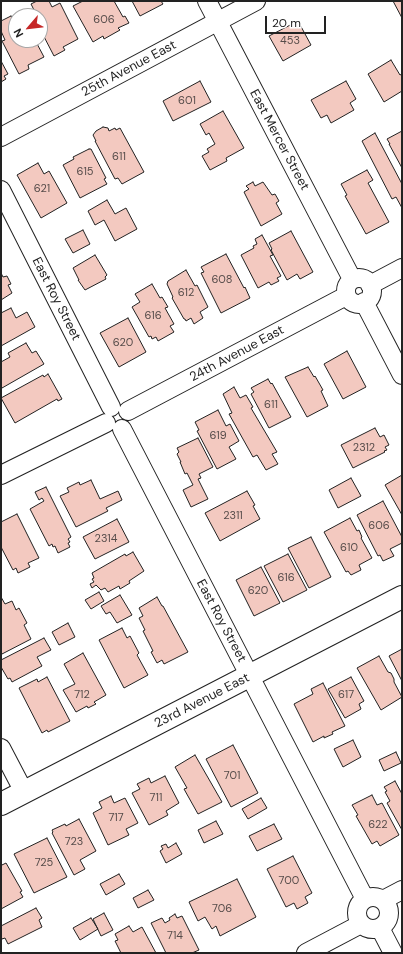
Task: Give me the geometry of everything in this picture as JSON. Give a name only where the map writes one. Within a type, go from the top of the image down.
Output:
[{"type":"main road","name":"23rd Avenue East","points":[[1,804],[402,597]]},
{"type":"street","name":"East Mercer Street","points":[[207,1],[352,279]]},
{"type":"street","name":"25th Avenue East","points":[[1,137],[256,1]]},
{"type":"street","name":"East Roy Street","points":[[1,190],[365,898]]},
{"type":"street","points":[[370,285],[402,268]]},
{"type":"street","points":[[358,277],[363,278],[367,280],[370,285],[371,295],[364,302],[354,303],[346,296],[345,288],[352,279],[358,277]]},
{"type":"street","name":"24th Avenue East","points":[[1,475],[117,418],[346,296]]},
{"type":"street","points":[[364,302],[402,375]]},
{"type":"street","points":[[1,748],[24,792]]},
{"type":"street","points":[[384,900],[402,890]]},
{"type":"street","points":[[370,896],[375,896],[384,900],[388,905],[390,916],[384,925],[374,930],[361,924],[357,918],[360,902],[370,896]]},
{"type":"street","points":[[306,953],[361,924]]},
{"type":"street","points":[[380,928],[393,953]]},
{"type":"building","points":[[37,1],[49,1],[52,7],[60,3],[78,39],[63,47],[65,50],[54,56],[48,44],[48,8],[33,8],[31,4]]},
{"type":"building","points":[[83,1],[114,1],[123,17],[125,16],[129,23],[118,28],[120,30],[104,39],[103,36],[93,42],[73,6]]},
{"type":"building","points":[[132,1],[161,1],[163,4],[140,16]]},
{"type":"building","points":[[393,1],[402,1],[402,18]]},
{"type":"building","points":[[8,18],[8,48],[39,48],[44,57],[28,65],[29,69],[19,74],[2,41],[5,40],[1,31],[1,21]]},
{"type":"building","points":[[298,21],[311,45],[283,61],[269,36]]},
{"type":"building","points":[[391,60],[400,75],[402,74],[402,91],[384,102],[368,74]]},
{"type":"building","points":[[1,61],[8,74],[4,76],[6,79],[1,82]]},
{"type":"building","points":[[200,81],[211,102],[173,121],[163,101]]},
{"type":"building","points":[[346,81],[356,99],[350,103],[354,110],[331,123],[327,115],[321,118],[311,100]]},
{"type":"building","points":[[223,111],[244,148],[226,158],[227,161],[210,170],[202,156],[209,152],[207,149],[215,144],[209,133],[206,135],[200,124]]},
{"type":"building","points":[[103,127],[108,128],[109,131],[115,128],[116,130],[120,128],[144,172],[122,184],[118,178],[115,179],[93,135],[96,131]]},
{"type":"building","points":[[402,131],[402,168],[387,139]]},
{"type":"building","points":[[375,133],[402,184],[402,208],[396,197],[392,199],[362,141]]},
{"type":"building","points":[[91,149],[106,178],[104,179],[107,184],[80,198],[63,165],[74,159],[73,157]]},
{"type":"building","points":[[38,163],[44,174],[49,171],[67,203],[41,218],[17,175]]},
{"type":"building","points":[[367,170],[373,180],[368,183],[389,222],[366,234],[345,196],[347,195],[341,184]]},
{"type":"building","points":[[253,182],[255,186],[263,182],[272,195],[275,194],[279,201],[276,203],[282,214],[261,226],[244,192],[249,189],[246,186]]},
{"type":"building","points":[[107,200],[115,214],[126,208],[137,229],[115,241],[104,220],[95,225],[88,211]]},
{"type":"building","points":[[83,230],[90,244],[73,253],[65,239]]},
{"type":"building","points":[[291,231],[313,272],[300,279],[297,274],[287,280],[271,250],[272,249],[269,243]]},
{"type":"building","points":[[262,235],[273,255],[270,256],[281,276],[277,278],[279,281],[271,285],[269,282],[258,288],[241,255],[254,248],[253,246],[257,244],[255,239]]},
{"type":"building","points":[[226,254],[250,298],[221,313],[201,273],[204,272],[201,267]]},
{"type":"building","points":[[95,255],[107,275],[105,277],[106,279],[85,290],[78,280],[73,268]]},
{"type":"building","points":[[186,270],[195,286],[197,285],[208,307],[200,312],[203,318],[194,324],[191,318],[186,321],[184,319],[172,298],[173,297],[167,284],[168,281]]},
{"type":"building","points":[[1,273],[3,277],[7,276],[11,284],[8,285],[12,293],[1,300]]},
{"type":"building","points":[[152,284],[160,298],[162,297],[168,307],[165,308],[174,324],[170,326],[174,332],[158,341],[156,337],[152,339],[151,336],[149,337],[132,307],[140,302],[135,294]]},
{"type":"building","points":[[11,308],[16,318],[27,312],[35,327],[1,346],[1,313]]},
{"type":"building","points":[[128,318],[146,352],[119,367],[100,333]]},
{"type":"building","points":[[26,343],[32,353],[36,351],[44,364],[2,388],[1,362],[10,357],[8,353]]},
{"type":"building","points":[[347,351],[366,387],[343,399],[324,364]]},
{"type":"building","points":[[308,367],[323,390],[321,391],[328,406],[307,417],[285,377]]},
{"type":"building","points":[[48,374],[62,399],[58,401],[57,399],[15,423],[1,398],[43,375],[44,377]]},
{"type":"building","points":[[268,379],[271,384],[272,383],[291,417],[269,428],[251,394],[254,392],[251,388]]},
{"type":"building","points":[[234,387],[240,398],[246,395],[253,407],[251,408],[277,452],[272,454],[278,464],[266,470],[257,455],[253,457],[229,414],[232,413],[223,394]]},
{"type":"building","points":[[218,410],[226,426],[230,424],[239,441],[229,447],[236,459],[217,469],[197,431],[199,430],[195,422]]},
{"type":"building","points":[[375,428],[380,437],[384,435],[389,445],[385,447],[387,450],[353,468],[341,445]]},
{"type":"building","points":[[198,438],[213,467],[199,474],[201,478],[198,479],[208,499],[191,507],[183,490],[193,485],[187,473],[185,474],[177,454],[179,452],[177,448]]},
{"type":"building","points":[[402,475],[402,515],[385,485]]},
{"type":"building","points":[[351,478],[361,496],[338,508],[329,490]]},
{"type":"building","points":[[91,480],[100,499],[118,491],[122,500],[106,508],[108,511],[76,527],[60,496],[69,492],[67,488],[79,482],[80,485]]},
{"type":"building","points":[[46,487],[71,537],[68,539],[70,542],[68,543],[70,547],[58,553],[55,546],[53,547],[52,544],[49,546],[30,509],[44,501],[42,498],[39,500],[35,492]]},
{"type":"building","points":[[247,491],[255,505],[253,506],[260,519],[220,541],[205,513]]},
{"type":"building","points":[[383,501],[402,537],[402,543],[390,549],[394,556],[383,561],[380,555],[378,556],[357,515]]},
{"type":"building","points":[[17,514],[39,558],[28,563],[30,567],[18,573],[16,568],[13,570],[1,547],[1,522]]},
{"type":"building","points":[[350,518],[357,531],[359,530],[362,537],[361,538],[372,558],[359,565],[361,570],[351,575],[348,571],[346,572],[324,532]]},
{"type":"building","points":[[117,519],[129,542],[95,559],[83,537]]},
{"type":"building","points":[[311,537],[331,577],[309,588],[288,548]]},
{"type":"building","points":[[133,552],[144,571],[120,589],[119,586],[108,592],[105,588],[101,590],[96,585],[92,588],[90,584],[94,582],[92,579],[94,578],[92,573],[125,554],[126,556]]},
{"type":"building","points":[[288,554],[307,590],[283,602],[264,566]]},
{"type":"building","points":[[261,567],[280,603],[254,616],[236,580]]},
{"type":"building","points":[[99,592],[104,601],[91,609],[85,600]]},
{"type":"building","points":[[120,595],[132,615],[117,623],[110,612],[106,614],[101,606]]},
{"type":"building","points":[[1,597],[5,604],[12,601],[16,610],[19,608],[27,623],[24,625],[31,639],[2,654],[1,652]]},
{"type":"building","points":[[157,597],[188,652],[164,664],[162,660],[157,663],[151,652],[153,651],[143,631],[145,630],[139,618],[143,616],[139,608]]},
{"type":"building","points":[[68,623],[75,637],[59,645],[52,632]]},
{"type":"building","points":[[122,628],[127,638],[130,636],[139,653],[137,655],[148,675],[124,688],[99,640]]},
{"type":"building","points":[[44,638],[51,650],[37,657],[42,666],[12,682],[10,678],[8,679],[1,667],[1,660]]},
{"type":"building","points":[[402,649],[402,681],[389,656]]},
{"type":"building","points":[[83,653],[106,695],[94,702],[96,704],[88,708],[87,706],[76,712],[63,690],[75,684],[64,664]]},
{"type":"building","points":[[379,656],[388,672],[391,673],[402,697],[381,710],[357,668]]},
{"type":"building","points":[[47,677],[70,721],[48,732],[47,730],[42,733],[19,688],[37,679],[38,682]]},
{"type":"building","points":[[351,677],[364,701],[359,704],[361,709],[345,718],[328,689]]},
{"type":"building","points":[[323,683],[345,726],[332,732],[333,734],[324,738],[324,736],[313,742],[294,704],[313,694],[311,689]]},
{"type":"building","points":[[353,740],[361,757],[343,767],[334,749]]},
{"type":"building","points":[[233,745],[258,793],[231,807],[206,759]]},
{"type":"building","points":[[396,752],[401,763],[384,771],[379,760]]},
{"type":"building","points":[[195,755],[222,802],[198,814],[184,789],[187,788],[175,767]]},
{"type":"building","points":[[165,776],[179,803],[166,811],[168,815],[149,825],[132,793],[140,789],[137,784],[149,778],[151,783]]},
{"type":"building","points":[[395,781],[402,794],[402,830],[387,803],[390,801],[384,787]]},
{"type":"building","points":[[372,795],[377,805],[382,803],[399,835],[380,846],[377,841],[372,844],[356,816],[358,815],[352,805]]},
{"type":"building","points":[[111,796],[114,803],[125,798],[138,823],[126,829],[129,835],[108,845],[93,813],[102,808],[99,802]]},
{"type":"building","points":[[261,798],[267,808],[248,819],[242,809]]},
{"type":"building","points":[[79,819],[96,851],[80,860],[85,869],[74,875],[52,833],[52,830],[65,824],[66,826]]},
{"type":"building","points":[[216,821],[223,834],[204,843],[198,830]]},
{"type":"building","points":[[274,824],[282,839],[257,851],[249,836]]},
{"type":"building","points":[[47,838],[67,877],[34,893],[14,854]]},
{"type":"building","points":[[176,843],[182,854],[166,863],[160,851],[163,849],[161,846],[166,844],[168,848]]},
{"type":"building","points":[[293,856],[312,893],[305,897],[308,903],[297,909],[294,903],[286,907],[267,869]]},
{"type":"building","points":[[1,863],[2,865],[6,863],[22,891],[20,892],[23,897],[1,909]]},
{"type":"building","points":[[119,874],[125,884],[106,895],[100,884]]},
{"type":"building","points":[[237,879],[256,917],[220,936],[216,926],[212,929],[205,917],[198,921],[189,902]]},
{"type":"building","points":[[148,890],[154,900],[138,908],[133,898]]},
{"type":"building","points":[[36,908],[42,918],[39,920],[42,927],[8,944],[5,938],[2,939],[1,926]]},
{"type":"building","points":[[104,913],[113,930],[101,936],[93,919]]},
{"type":"building","points":[[175,914],[177,918],[182,916],[199,950],[192,953],[166,953],[151,923],[162,918],[165,923]]},
{"type":"building","points":[[91,918],[98,929],[80,940],[73,928]]},
{"type":"building","points":[[129,926],[133,932],[142,927],[156,953],[121,953],[115,941],[118,940],[115,934]]}]
